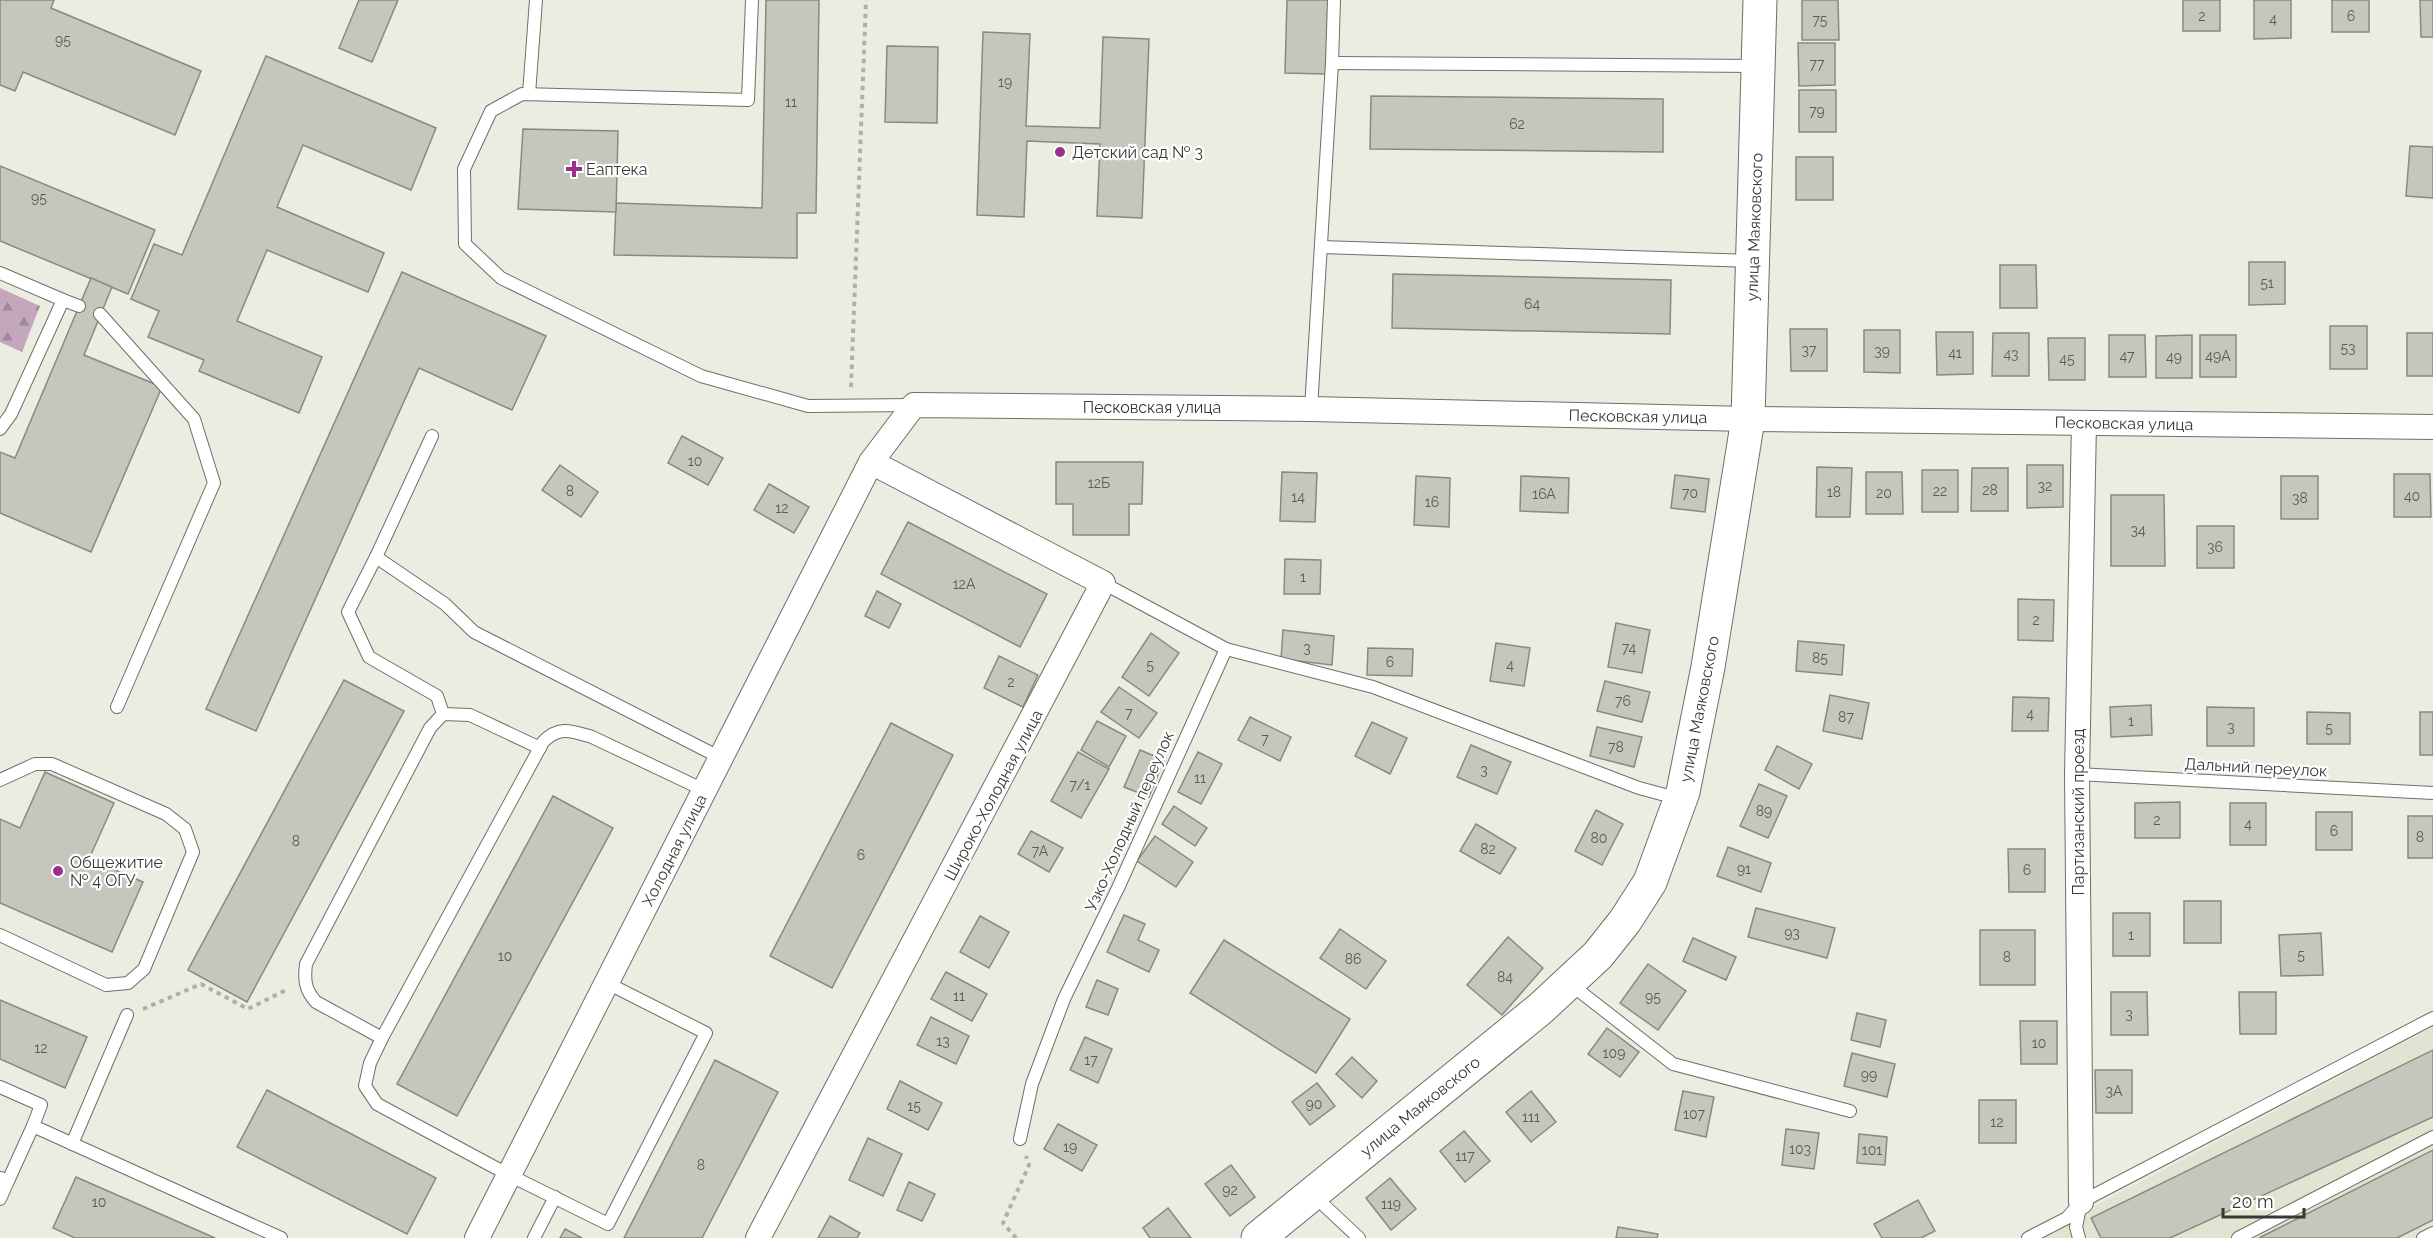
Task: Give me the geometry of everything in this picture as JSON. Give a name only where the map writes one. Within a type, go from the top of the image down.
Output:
[{"type":"street","name":"улица Маяковского","points":[[1258,1238],[1530,1016],[1598,955],[1625,921],[1650,882],[1680,799],[1708,667],[1748,419],[1760,0]]},
{"type":"street","name":"Песковская улица","points":[[914,405],[1311,409],[1748,419],[2433,428]]},
{"type":"street","points":[[914,405],[871,462],[1104,583]]},
{"type":"street","name":"Партизанский проезд","points":[[2081,1202],[2078,774],[2084,423]]},
{"type":"street","name":"Холодная улица","points":[[477,1238],[871,462]]},
{"type":"street","name":"Широко-Холодная улица","points":[[758,1238],[1104,583]]},
{"type":"lane","points":[[529,94],[536,0]]},
{"type":"lane","points":[[752,0],[748,100],[522,94],[491,111],[464,169],[465,244],[501,278],[701,376],[808,405],[914,405]]},
{"type":"lane","points":[[1311,409],[1334,0]]},
{"type":"lane","points":[[1332,63],[1758,66]]},
{"type":"lane","points":[[1321,247],[1753,261]]},
{"type":"lane","points":[[0,273],[80,306]]},
{"type":"lane","points":[[0,429],[11,414],[63,300]]},
{"type":"lane","points":[[100,314],[194,419],[214,483],[117,707]]},
{"type":"lane","points":[[432,436],[348,612],[369,657],[437,696],[443,714]]},
{"type":"lane","points":[[376,557],[445,604],[474,632],[721,758]]},
{"type":"lane","points":[[1104,583],[1226,649],[1373,687],[1639,788],[1680,799]]},
{"type":"lane","name":"Узко-Холодный переулок","points":[[1020,1139],[1032,1084],[1064,999],[1118,888],[1226,649]]},
{"type":"lane","points":[[382,1038],[316,1002],[309,995],[304,981],[306,964],[430,728],[443,714],[470,715],[540,748]]},
{"type":"lane","points":[[607,982],[706,1033],[608,1224],[509,1175],[377,1104],[366,1086],[370,1063],[382,1038],[540,748],[552,733],[563,730],[592,737],[704,790]]},
{"type":"lane","points":[[0,780],[35,764],[52,764],[166,814],[185,829],[193,852],[144,969],[128,983],[106,985],[0,935]]},
{"type":"lane","name":"Дальний переулок","points":[[2078,774],[2433,793]]},
{"type":"lane","points":[[1568,982],[1674,1064],[1850,1111]]},
{"type":"lane","points":[[72,1144],[127,1016]]},
{"type":"lane","points":[[2028,1238],[2067,1218],[2081,1202],[2433,1018]]},
{"type":"lane","points":[[0,1087],[41,1105],[33,1126],[4,1179],[0,1199]]},
{"type":"lane","points":[[33,1126],[281,1238]]},
{"type":"lane","points":[[2238,1238],[2433,1137]]},
{"type":"lane","points":[[1312,1194],[1359,1238]]},
{"type":"lane","points":[[534,1238],[555,1197]]},
{"type":"lane","points":[[2079,1238],[2076,1227],[2081,1202]]},
{"type":"lane","points":[[2423,1238],[2433,1233]]},
{"type":"path","points":[[851,405],[866,0]]},
{"type":"path","points":[[127,1016],[201,984],[248,1009],[304,981]]},
{"type":"path","points":[[1016,1238],[1003,1222],[1029,1165],[1020,1139]]},
{"type":"shaded area","points":[[2433,1027],[2433,1238],[2035,1238]]},
{"type":"green space","points":[[0,288],[40,306],[22,352],[0,342]]},
{"type":"building","points":[[0,0],[54,0],[51,8],[201,71],[175,135],[23,72],[15,91],[0,85]]},
{"type":"building","points":[[359,0],[398,0],[372,62],[339,48]]},
{"type":"building","points":[[766,0],[819,0],[816,213],[797,213],[797,258],[614,255],[616,203],[762,208]]},
{"type":"building","points":[[1287,0],[1328,0],[1326,74],[1285,73]]},
{"type":"building","points":[[1802,0],[1838,0],[1839,40],[1802,40]]},
{"type":"building","points":[[2183,0],[2220,0],[2220,31],[2183,31]]},
{"type":"building","points":[[2254,0],[2291,0],[2291,38],[2254,39]]},
{"type":"building","points":[[2332,0],[2369,0],[2369,32],[2332,32]]},
{"type":"building","points":[[2420,0],[2433,0],[2433,37],[2421,37]]},
{"type":"building","points":[[983,32],[1030,34],[1026,126],[1100,128],[1103,37],[1149,39],[1142,218],[1097,216],[1100,144],[1027,141],[1024,217],[977,215]]},
{"type":"building","points":[[1798,43],[1835,43],[1835,85],[1799,86]]},
{"type":"building","points":[[887,46],[938,47],[937,123],[885,122]]},
{"type":"building","points":[[266,56],[436,128],[411,190],[303,145],[277,207],[384,253],[368,292],[267,250],[237,321],[322,357],[299,413],[199,371],[204,360],[148,337],[159,311],[131,299],[154,244],[182,255]]},
{"type":"building","points":[[1799,90],[1836,90],[1836,132],[1799,132]]},
{"type":"building","points":[[1371,96],[1663,99],[1663,152],[1370,149]]},
{"type":"building","points":[[523,129],[618,131],[616,212],[518,209]]},
{"type":"building","points":[[2410,146],[2433,147],[2433,198],[2406,196]]},
{"type":"building","points":[[1796,157],[1833,157],[1833,200],[1796,200]]},
{"type":"building","points":[[0,166],[155,230],[128,294],[0,241]]},
{"type":"building","points":[[2249,262],[2285,262],[2285,304],[2249,305]]},
{"type":"building","points":[[2000,265],[2036,265],[2037,308],[2000,308]]},
{"type":"building","points":[[402,272],[546,336],[512,410],[419,368],[256,731],[206,709]]},
{"type":"building","points":[[1393,274],[1671,280],[1670,334],[1392,328]]},
{"type":"building","points":[[91,278],[112,287],[84,355],[162,387],[91,552],[0,513],[0,452],[15,458]]},
{"type":"building","points":[[2330,326],[2367,326],[2367,369],[2330,369]]},
{"type":"building","points":[[1790,329],[1827,329],[1827,371],[1791,371]]},
{"type":"building","points":[[1864,330],[1900,330],[1900,373],[1864,372]]},
{"type":"building","points":[[1936,332],[1973,332],[1973,374],[1937,375]]},
{"type":"building","points":[[1993,333],[2029,333],[2029,376],[1992,376]]},
{"type":"building","points":[[2407,333],[2433,333],[2433,376],[2407,376]]},
{"type":"building","points":[[2109,335],[2145,335],[2146,377],[2109,377]]},
{"type":"building","points":[[2192,335],[2192,378],[2156,378],[2156,336]]},
{"type":"building","points":[[2200,335],[2236,335],[2236,377],[2200,377]]},
{"type":"building","points":[[2048,338],[2085,338],[2085,380],[2049,380]]},
{"type":"building","points":[[682,436],[723,458],[708,485],[668,463]]},
{"type":"building","points":[[1056,462],[1143,462],[1142,504],[1129,504],[1129,535],[1073,535],[1073,504],[1056,504]]},
{"type":"building","points":[[560,465],[598,492],[581,517],[542,490]]},
{"type":"building","points":[[2027,465],[2063,465],[2063,507],[2027,508]]},
{"type":"building","points":[[1817,467],[1852,468],[1850,517],[1816,517]]},
{"type":"building","points":[[1972,468],[2008,468],[2008,511],[1971,511]]},
{"type":"building","points":[[1922,470],[1958,470],[1958,512],[1922,512]]},
{"type":"building","points":[[1282,472],[1317,473],[1315,522],[1280,521]]},
{"type":"building","points":[[1866,472],[1902,472],[1903,514],[1866,514]]},
{"type":"building","points":[[2394,474],[2430,474],[2431,517],[2394,517]]},
{"type":"building","points":[[1675,475],[1709,479],[1705,512],[1671,508]]},
{"type":"building","points":[[1416,476],[1450,478],[1449,527],[1414,525]]},
{"type":"building","points":[[1521,476],[1569,478],[1568,513],[1520,511]]},
{"type":"building","points":[[2281,476],[2318,476],[2318,519],[2281,519]]},
{"type":"building","points":[[769,484],[809,507],[794,533],[754,510]]},
{"type":"building","points":[[2111,495],[2164,495],[2165,566],[2111,566]]},
{"type":"building","points":[[908,522],[1047,594],[1020,647],[881,574]]},
{"type":"building","points":[[2197,526],[2234,526],[2234,568],[2197,568]]},
{"type":"building","points":[[1285,559],[1321,560],[1320,594],[1284,594]]},
{"type":"building","points":[[877,591],[901,604],[889,628],[865,616]]},
{"type":"building","points":[[2018,599],[2054,600],[2053,641],[2018,640]]},
{"type":"building","points":[[1616,623],[1650,630],[1642,673],[1608,667]]},
{"type":"building","points":[[1283,630],[1334,636],[1332,665],[1281,659]]},
{"type":"building","points":[[1151,633],[1179,653],[1149,696],[1122,677]]},
{"type":"building","points":[[1798,641],[1844,645],[1842,675],[1796,671]]},
{"type":"building","points":[[1496,643],[1530,648],[1524,686],[1490,681]]},
{"type":"building","points":[[1368,648],[1413,649],[1412,676],[1367,675]]},
{"type":"building","points":[[999,656],[1038,675],[1023,707],[984,688]]},
{"type":"building","points":[[344,680],[404,711],[247,1002],[188,970]]},
{"type":"building","points":[[1605,681],[1650,692],[1642,722],[1597,711]]},
{"type":"building","points":[[1119,687],[1157,713],[1139,738],[1101,712]]},
{"type":"building","points":[[1830,695],[1869,703],[1862,739],[1823,731]]},
{"type":"building","points":[[2013,697],[2049,698],[2048,731],[2012,731]]},
{"type":"building","points":[[2151,705],[2152,735],[2111,737],[2110,707]]},
{"type":"building","points":[[2207,707],[2254,708],[2254,746],[2207,746]]},
{"type":"building","points":[[2307,712],[2350,713],[2350,744],[2307,744]]},
{"type":"building","points":[[2420,712],[2433,712],[2433,755],[2420,755]]},
{"type":"building","points":[[1250,717],[1291,737],[1280,761],[1238,740]]},
{"type":"building","points":[[1097,721],[1126,736],[1109,767],[1081,750]]},
{"type":"building","points":[[1372,722],[1407,738],[1390,774],[1355,756]]},
{"type":"building","points":[[891,723],[953,755],[832,988],[770,956]]},
{"type":"building","points":[[1597,727],[1642,737],[1634,767],[1590,756]]},
{"type":"building","points":[[1471,745],[1511,762],[1497,794],[1457,777]]},
{"type":"building","points":[[1777,746],[1812,764],[1799,789],[1765,770]]},
{"type":"building","points":[[1140,750],[1164,760],[1149,797],[1124,787]]},
{"type":"building","points":[[1078,752],[1109,769],[1081,818],[1051,801]]},
{"type":"building","points":[[1198,752],[1222,764],[1201,804],[1178,792]]},
{"type":"building","name":"Общежитие № 4 ОГУ","points":[[45,772],[114,803],[89,859],[143,882],[112,952],[0,903],[0,819],[20,828]]},
{"type":"building","points":[[1759,784],[1787,796],[1768,838],[1740,826]]},
{"type":"building","points":[[553,796],[613,828],[457,1116],[397,1084]]},
{"type":"building","points":[[2180,802],[2180,838],[2135,838],[2135,803]]},
{"type":"building","points":[[2230,803],[2266,803],[2266,845],[2230,845]]},
{"type":"building","points":[[1174,806],[1207,828],[1195,846],[1162,824]]},
{"type":"building","points":[[1596,810],[1623,824],[1602,865],[1575,851]]},
{"type":"building","points":[[2316,812],[2352,812],[2352,850],[2316,850]]},
{"type":"building","points":[[2408,816],[2433,816],[2433,858],[2408,858]]},
{"type":"building","points":[[1476,824],[1516,848],[1500,874],[1460,851]]},
{"type":"building","points":[[1031,831],[1063,848],[1049,872],[1018,854]]},
{"type":"building","points":[[1155,836],[1193,862],[1176,887],[1137,861]]},
{"type":"building","points":[[1728,847],[1771,863],[1761,892],[1717,876]]},
{"type":"building","points":[[2008,849],[2045,849],[2045,892],[2009,892]]},
{"type":"building","points":[[2184,901],[2221,901],[2221,943],[2184,943]]},
{"type":"building","points":[[1756,908],[1835,928],[1827,958],[1748,937]]},
{"type":"building","points":[[2113,913],[2150,913],[2150,956],[2113,956]]},
{"type":"building","points":[[1124,915],[1145,924],[1138,940],[1159,950],[1149,972],[1107,952]]},
{"type":"building","points":[[980,916],[1009,932],[989,968],[960,952]]},
{"type":"building","points":[[1340,929],[1386,961],[1366,989],[1320,958]]},
{"type":"building","points":[[1980,930],[2035,930],[2035,985],[1980,985]]},
{"type":"building","points":[[2321,933],[2323,975],[2281,976],[2279,935]]},
{"type":"building","points":[[1508,937],[1543,968],[1502,1015],[1467,985]]},
{"type":"building","points":[[1693,938],[1736,957],[1726,980],[1683,961]]},
{"type":"building","points":[[1224,940],[1350,1019],[1316,1073],[1190,993]]},
{"type":"building","points":[[1648,964],[1686,991],[1658,1030],[1620,1003]]},
{"type":"building","points":[[946,972],[987,994],[972,1021],[931,999]]},
{"type":"building","points":[[1097,980],[1118,989],[1108,1015],[1086,1007]]},
{"type":"building","points":[[2111,992],[2147,992],[2148,1035],[2111,1035]]},
{"type":"building","points":[[2239,992],[2276,992],[2276,1034],[2240,1034]]},
{"type":"building","points":[[0,1000],[87,1037],[65,1088],[0,1059]]},
{"type":"building","points":[[1857,1013],[1886,1020],[1880,1047],[1851,1040]]},
{"type":"building","points":[[931,1017],[969,1036],[956,1064],[917,1045]]},
{"type":"building","points":[[2020,1021],[2057,1021],[2057,1064],[2021,1064]]},
{"type":"building","points":[[1607,1028],[1639,1052],[1620,1077],[1588,1054]]},
{"type":"building","points":[[1085,1037],[1112,1049],[1098,1083],[1070,1070]]},
{"type":"building","points":[[2433,1050],[2433,1117],[2170,1238],[2101,1238],[2091,1218]]},
{"type":"building","points":[[1852,1053],[1895,1064],[1887,1097],[1844,1086]]},
{"type":"building","points":[[1352,1057],[1377,1081],[1362,1098],[1336,1074]]},
{"type":"building","points":[[715,1060],[778,1092],[702,1238],[624,1238]]},
{"type":"building","points":[[2095,1070],[2132,1070],[2132,1113],[2096,1113]]},
{"type":"building","points":[[900,1081],[942,1103],[928,1130],[887,1109]]},
{"type":"building","points":[[1317,1083],[1335,1106],[1310,1125],[1292,1102]]},
{"type":"building","points":[[267,1090],[436,1178],[407,1234],[237,1147]]},
{"type":"building","points":[[1531,1091],[1556,1122],[1531,1142],[1506,1112]]},
{"type":"building","points":[[1683,1091],[1714,1097],[1706,1137],[1675,1130]]},
{"type":"building","points":[[1979,1100],[2016,1100],[2016,1143],[1979,1143]]},
{"type":"building","points":[[1058,1124],[1097,1145],[1082,1171],[1044,1149]]},
{"type":"building","points":[[1786,1129],[1819,1133],[1814,1169],[1782,1165]]},
{"type":"building","points":[[1464,1131],[1490,1161],[1465,1182],[1440,1151]]},
{"type":"building","points":[[1859,1134],[1887,1137],[1885,1165],[1857,1163]]},
{"type":"building","points":[[868,1138],[902,1154],[883,1196],[849,1180]]},
{"type":"building","points":[[2433,1150],[2433,1220],[2397,1238],[2259,1238]]},
{"type":"building","points":[[1231,1165],[1255,1197],[1230,1216],[1205,1184]]},
{"type":"building","points":[[76,1177],[215,1238],[75,1238],[53,1228]]},
{"type":"building","points":[[1390,1178],[1416,1209],[1391,1230],[1366,1198]]},
{"type":"building","points":[[909,1182],[935,1194],[922,1221],[897,1210]]},
{"type":"building","points":[[1918,1200],[1935,1231],[1921,1238],[1882,1238],[1874,1224]]},
{"type":"building","points":[[1168,1208],[1191,1238],[1150,1238],[1143,1228]]},
{"type":"building","points":[[830,1216],[860,1233],[857,1238],[818,1238]]},
{"type":"building","points":[[1618,1227],[1658,1234],[1657,1238],[1616,1238]]},
{"type":"building","points":[[565,1229],[582,1238],[560,1238]]},
{"type":"place","name":"Детский сад № 3","points":[[1060,152]]},
{"type":"place","name":"Еаптека","points":[[574,169]]},
{"type":"place","name":"Общежитие № 4 ОГУ","points":[[58,871]]}]
